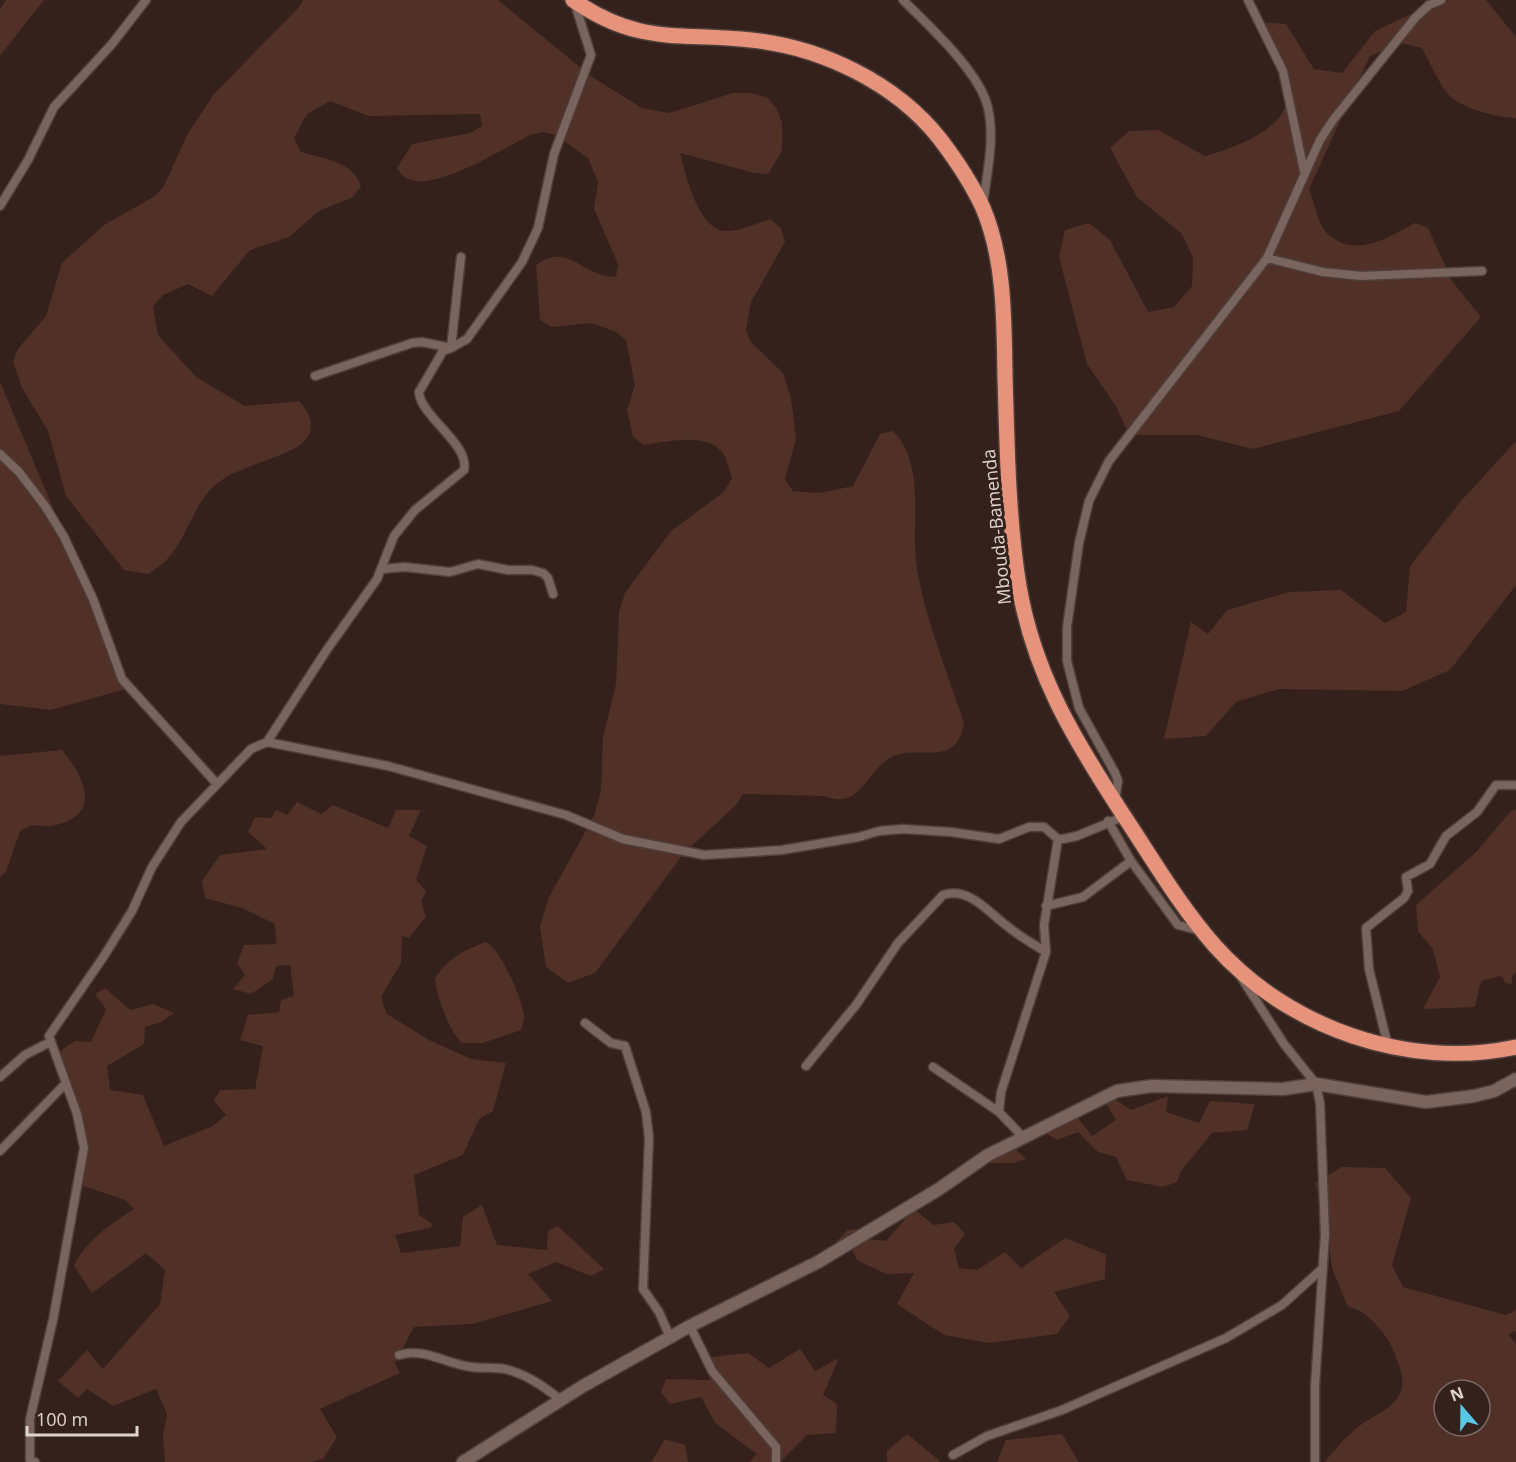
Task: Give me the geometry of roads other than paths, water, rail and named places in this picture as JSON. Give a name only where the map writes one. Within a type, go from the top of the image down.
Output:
[{"type":"highway","name":"Mbouda-Bamenda","points":[[573,0],[591,12],[632,30],[673,38],[748,39],[813,53],[850,68],[889,92],[918,115],[958,164],[983,208],[993,239],[1003,311],[1018,583],[1028,630],[1040,669],[1059,710],[1114,801],[1170,887],[1203,932],[1233,964],[1288,1004],[1334,1030],[1388,1047],[1449,1053],[1516,1047]]},
{"type":"street","points":[[0,206],[28,160],[54,107],[112,44],[146,0]]},
{"type":"street","points":[[32,1462],[30,1419],[53,1320],[84,1148],[77,1114],[50,1042],[51,1031],[105,956],[132,911],[171,835],[251,749],[267,742],[382,569],[394,536],[415,510],[465,466],[447,432],[419,399],[421,383],[443,351],[467,339],[495,302],[522,262],[538,228],[554,154],[591,55],[573,0]]},
{"type":"street","points":[[903,0],[971,72],[983,91],[988,109],[991,140],[983,208]]},
{"type":"street","points":[[1248,0],[1283,71],[1304,171]]},
{"type":"street","points":[[1114,801],[1118,781],[1115,772],[1079,708],[1067,662],[1067,627],[1084,516],[1109,461],[1267,258],[1304,171],[1333,120],[1389,48],[1429,5],[1441,0]]},
{"type":"street","points":[[451,348],[461,257]]},
{"type":"street","points":[[1267,258],[1323,272],[1361,276],[1482,271]]},
{"type":"street","points":[[315,375],[412,343],[422,342],[451,348]]},
{"type":"street","points":[[0,454],[19,472],[45,506],[64,537],[93,599],[122,678],[217,784]]},
{"type":"street","points":[[382,569],[405,567],[450,572],[478,564],[493,565],[508,570],[532,570],[543,573],[548,578],[553,594]]},
{"type":"street","points":[[267,742],[388,766],[566,815],[593,828],[623,838],[704,855],[782,850],[859,837],[879,831],[903,829],[951,832],[999,839],[1029,827],[1044,827],[1058,839],[1077,836],[1108,821],[1125,816]]},
{"type":"street","points":[[1388,1047],[1369,969],[1366,928],[1404,898],[1407,891],[1406,877],[1430,864],[1446,836],[1477,812],[1496,784],[1516,785]]},
{"type":"street","points":[[1108,821],[1131,861],[1178,925],[1203,932]]},
{"type":"street","points":[[999,1112],[1001,1092],[1046,952],[1044,925],[1046,906],[1058,839]]},
{"type":"street","points":[[1046,906],[1061,905],[1083,897],[1131,861]]},
{"type":"street","points":[[806,1066],[856,1005],[898,943],[943,895],[949,893],[971,898],[988,908],[1006,926],[1046,952]]},
{"type":"street","points":[[1233,964],[1284,1044],[1316,1084],[1322,1123],[1325,1194],[1316,1386],[1315,1462]]},
{"type":"street","points":[[585,1023],[611,1043],[625,1046],[646,1113],[649,1138],[649,1188],[644,1289],[659,1312],[670,1337]]},
{"type":"street","points":[[0,1077],[25,1055],[50,1042]]},
{"type":"street","points":[[933,1067],[999,1112],[1022,1136]]},
{"type":"street","points":[[463,1462],[560,1399],[690,1326],[818,1262],[1022,1136],[1104,1096],[1132,1088],[1283,1089],[1316,1084],[1426,1102],[1494,1091],[1516,1079]]},
{"type":"street","points":[[0,1151],[66,1083]]},
{"type":"street","points":[[953,1455],[987,1436],[1062,1410],[1226,1338],[1282,1305],[1323,1268]]},
{"type":"street","points":[[690,1326],[712,1371],[776,1447],[776,1462]]},
{"type":"street","points":[[399,1355],[410,1351],[448,1363],[511,1370],[536,1381],[560,1399]]}]
